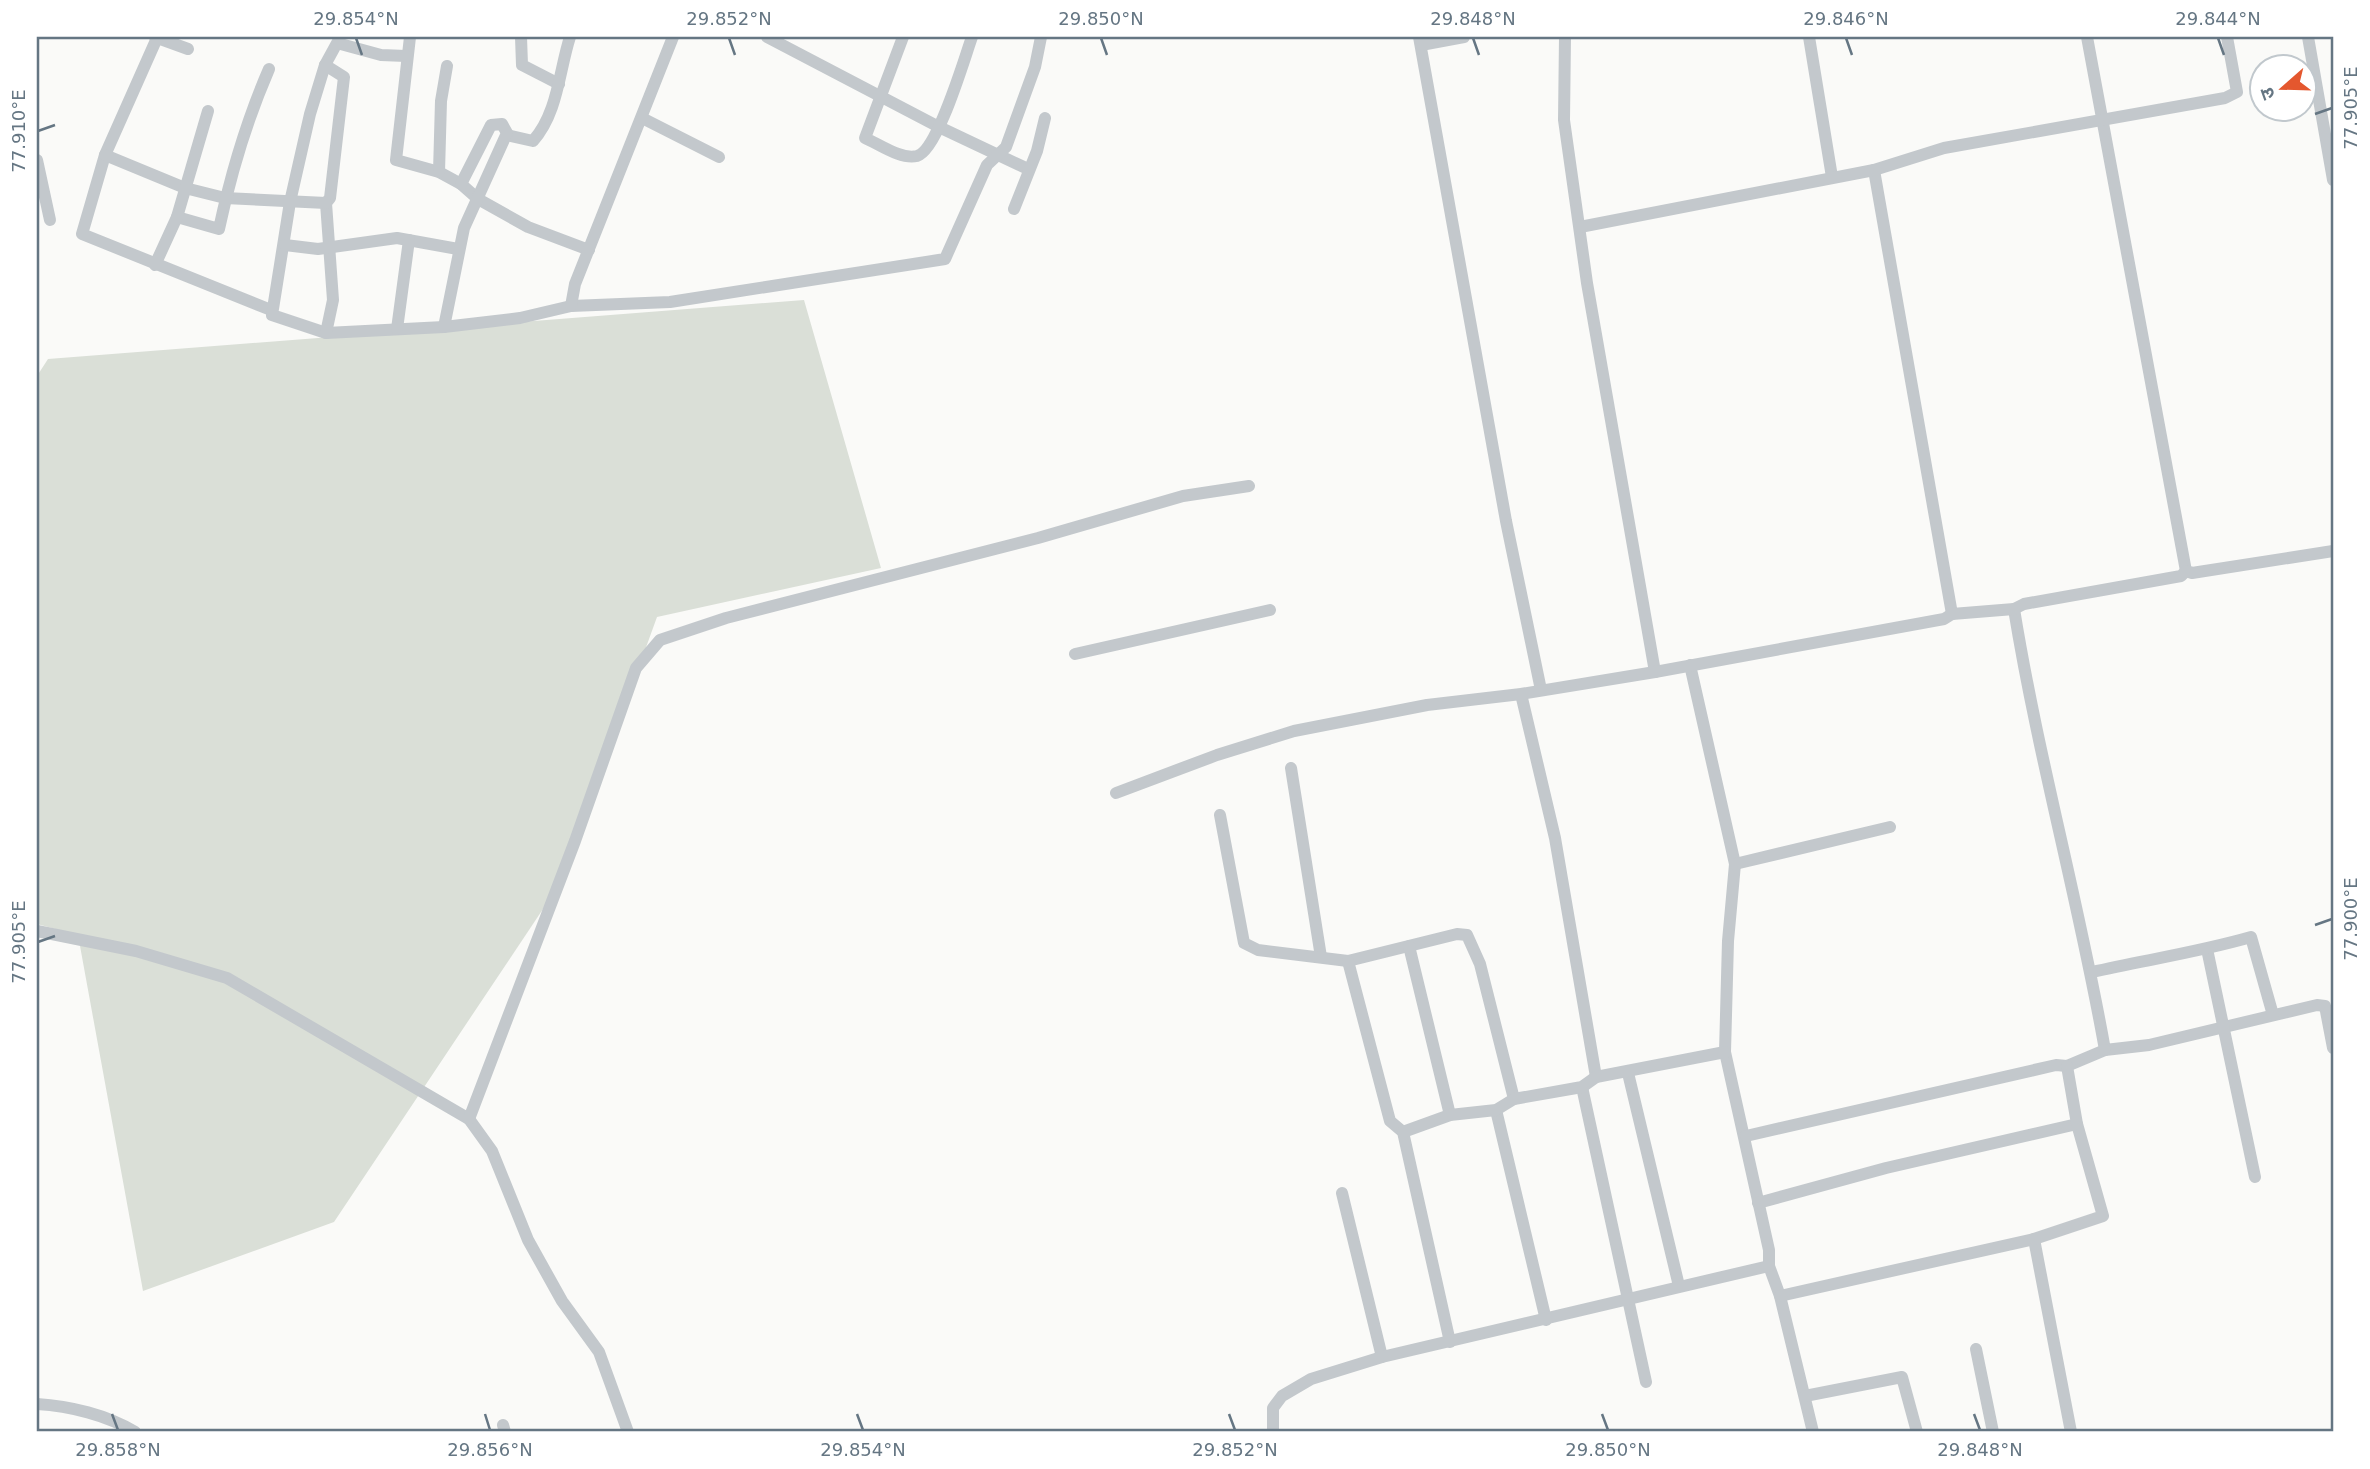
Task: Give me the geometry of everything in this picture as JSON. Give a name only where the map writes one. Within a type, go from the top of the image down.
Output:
[{"type":"street","points":[[188,49],[156,37],[105,155],[82,234],[271,310]]},
{"type":"street","points":[[410,37],[396,160],[439,172],[461,184],[478,199],[528,227],[589,250]]},
{"type":"street","points":[[521,37],[522,65],[559,84]]},
{"type":"street","points":[[507,135],[533,141],[540,134],[559,84],[570,37]]},
{"type":"street","points":[[570,306],[575,284],[673,37]]},
{"type":"street","points":[[767,37],[939,127],[1028,169]]},
{"type":"street","points":[[904,37],[879,95],[865,138],[904,155],[915,156],[927,148],[939,127],[972,37]]},
{"type":"street","points":[[336,40],[310,114],[290,202],[285,245],[271,310],[272,315],[326,333],[444,327],[520,318],[570,306],[670,302],[945,259],[987,165],[998,156],[1010,135],[1034,67],[1041,37]]},
{"type":"street","points":[[1464,37],[1420,41],[1506,521],[1541,690]]},
{"type":"street","points":[[1565,37],[1564,120],[1654,672]]},
{"type":"street","points":[[1809,37],[1832,177]]},
{"type":"street","points":[[2087,37],[2186,571]]},
{"type":"street","points":[[1580,227],[1874,170],[1944,148],[2225,98],[2236,92],[2227,37]]},
{"type":"street","points":[[2308,37],[2333,180]]},
{"type":"street","points":[[336,40],[381,55],[406,56]]},
{"type":"street","points":[[336,40],[341,59]]},
{"type":"street","points":[[325,65],[344,77],[330,198],[326,203],[333,300],[326,333]]},
{"type":"street","points":[[439,172],[441,101],[447,66]]},
{"type":"street","points":[[177,217],[219,229],[246,123],[270,69]]},
{"type":"street","points":[[155,265],[177,217],[208,111]]},
{"type":"street","points":[[642,118],[719,157]]},
{"type":"street","points":[[1014,209],[1037,151],[1045,118]]},
{"type":"street","points":[[444,327],[458,249],[507,135],[502,124],[491,125],[461,184]]},
{"type":"street","points":[[105,155],[185,188],[225,198],[326,203]]},
{"type":"street","points":[[37,160],[50,220]]},
{"type":"street","points":[[1874,170],[1952,614]]},
{"type":"street","points":[[285,245],[318,249],[383,239],[409,240],[458,249]]},
{"type":"street","points":[[397,329],[409,240]]},
{"type":"street","points":[[469,1119],[575,841],[635,668],[660,640],[726,618],[1025,541],[1171,499],[1239,485],[1249,486]]},
{"type":"street","points":[[2186,571],[2192,573],[2333,551]]},
{"type":"street","points":[[1116,793],[1217,755],[1294,731],[1427,705],[1521,694],[1654,672],[1944,618],[1952,614],[2014,609],[2024,604],[2181,576],[2186,571]]},
{"type":"street","points":[[2014,609],[2055,822],[2092,972],[2105,1050]]},
{"type":"street","points":[[1075,654],[1270,610]]},
{"type":"street","points":[[1690,665],[1735,864],[1728,941],[1726,1052],[1769,1250],[1769,1266],[1780,1296],[1813,1432]]},
{"type":"street","points":[[1521,694],[1555,838],[1596,1077]]},
{"type":"street","points":[[1291,768],[1321,957]]},
{"type":"street","points":[[1220,815],[1244,943],[1258,950],[1348,961],[1457,934],[1467,935],[1471,939],[1514,1099]]},
{"type":"street","points":[[1735,864],[1890,827]]},
{"type":"street","points":[[37,931],[136,951],[227,978],[469,1119],[492,1151],[528,1240],[562,1301],[599,1352],[628,1432]]},
{"type":"street","points":[[2092,972],[2177,952],[2207,949],[2251,937],[2273,1015]]},
{"type":"street","points":[[1409,946],[1450,1115]]},
{"type":"street","points":[[2207,949],[2255,1177]]},
{"type":"street","points":[[1348,961],[1390,1121],[1403,1132],[1450,1342]]},
{"type":"street","points":[[1746,1136],[2056,1065],[2067,1066],[2105,1050],[2149,1045],[2273,1015],[2325,1006],[2333,1048]]},
{"type":"street","points":[[1403,1132],[1450,1115],[1496,1110],[1514,1099],[1582,1087],[1596,1077],[1628,1073],[1726,1052]]},
{"type":"street","points":[[1780,1296],[2034,1239],[2103,1216],[2077,1124],[2067,1066]]},
{"type":"street","points":[[1628,1073],[1679,1286]]},
{"type":"street","points":[[1582,1087],[1646,1382]]},
{"type":"street","points":[[1496,1110],[1546,1320]]},
{"type":"street","points":[[1758,1203],[1886,1168],[2077,1124]]},
{"type":"street","points":[[1342,1193],[1382,1357]]},
{"type":"street","points":[[2034,1239],[2071,1432]]},
{"type":"street","points":[[1273,1432],[1273,1408],[1282,1396],[1311,1379],[1382,1357],[1769,1266]]},
{"type":"street","points":[[1976,1349],[1993,1432]]},
{"type":"street","points":[[1805,1395],[1902,1377],[1917,1432]]},
{"type":"street","points":[[37,1404],[56,1405],[112,1419],[135,1432]]},
{"type":"shaded area","points":[[804,300],[881,568],[657,617],[561,882],[334,1222],[143,1291],[78,935],[37,924],[37,376],[48,359]]}]
